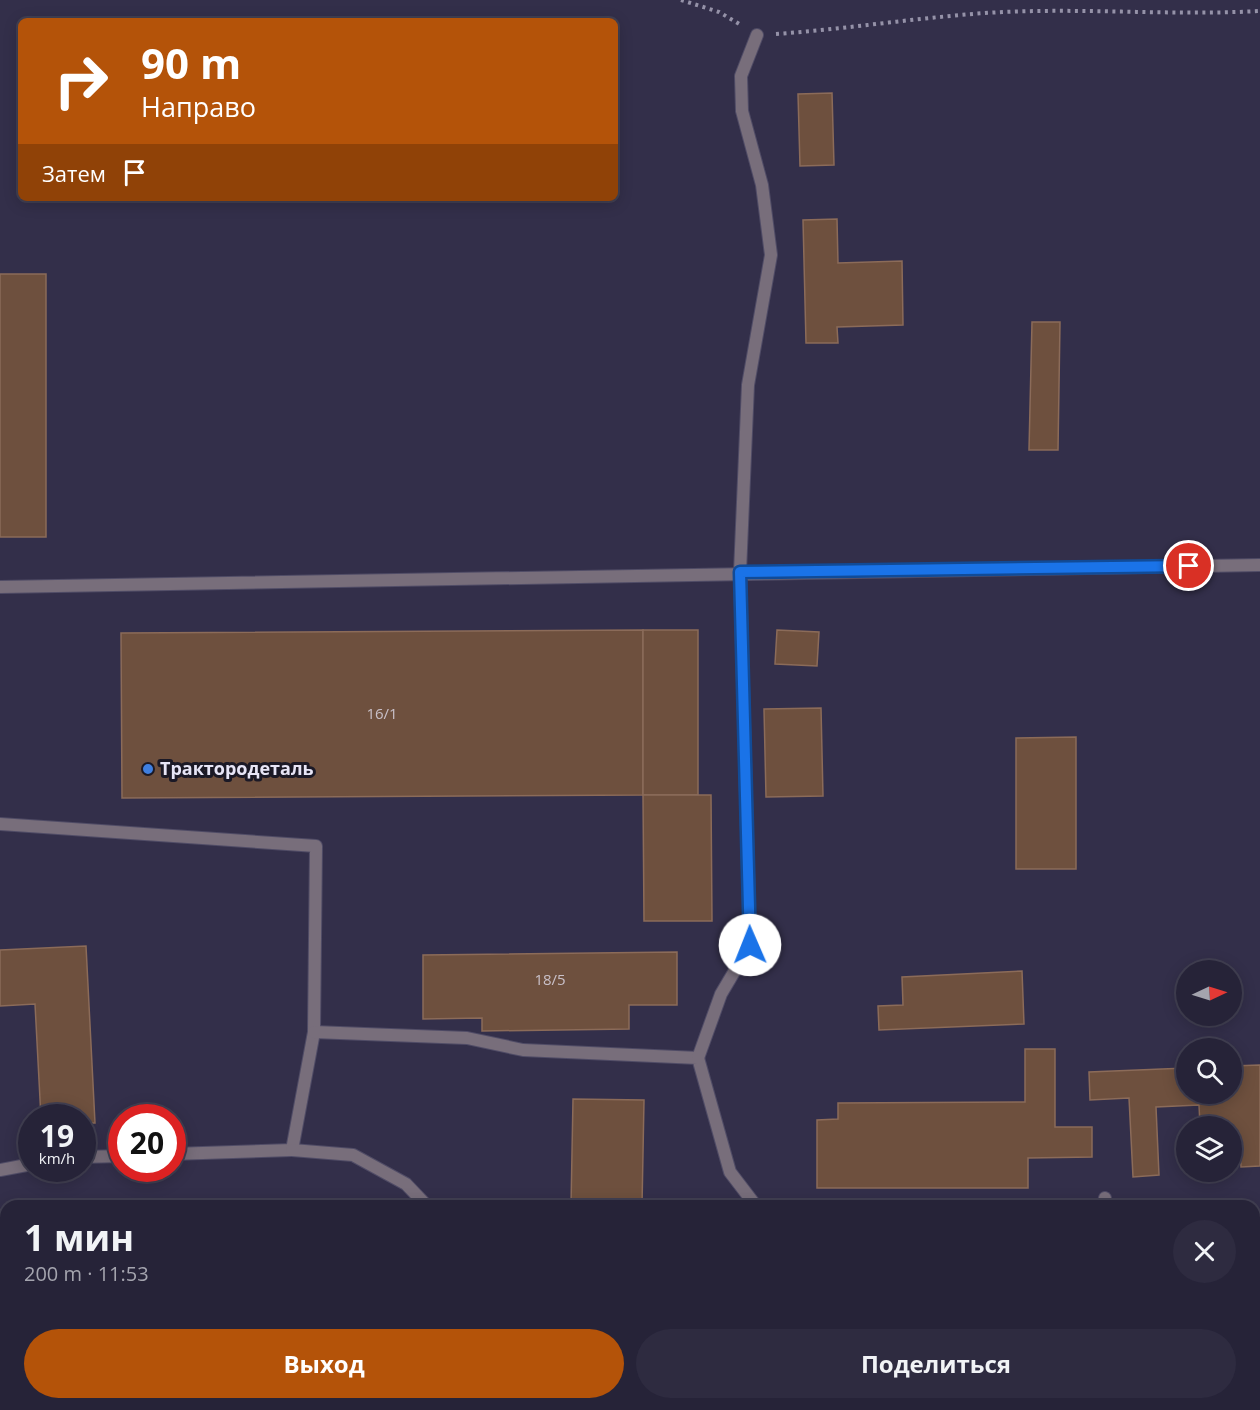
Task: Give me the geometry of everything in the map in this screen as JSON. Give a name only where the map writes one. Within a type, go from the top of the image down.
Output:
[{"type":"lane","points":[[751,1200],[730,1172],[698,1058],[721,994],[750,945],[740,572],[748,385],[771,255],[762,185],[742,111],[741,76],[758,35]]},
{"type":"lane","points":[[0,587],[740,572],[1260,565]]},
{"type":"lane","points":[[0,824],[316,846],[314,1032],[292,1150]]},
{"type":"lane","points":[[314,1032],[467,1038],[523,1050],[698,1058]]},
{"type":"lane","points":[[186,1154],[292,1150],[353,1155],[406,1184],[421,1200]]},
{"type":"lane","points":[[0,1170],[18,1167]]},
{"type":"path","points":[[681,0],[718,12],[758,35],[986,13],[1127,11],[1204,14],[1260,11]]},
{"type":"building","points":[[832,93],[834,165],[800,166],[798,94]]},
{"type":"building","points":[[837,219],[838,263],[902,261],[903,325],[837,327],[838,343],[806,343],[803,220]]},
{"type":"building","points":[[0,274],[46,274],[46,537],[0,537]]},
{"type":"building","points":[[1032,322],[1060,322],[1058,450],[1029,450]]},
{"type":"building","points":[[643,630],[643,795],[122,798],[121,633]]},
{"type":"building","points":[[643,630],[698,630],[698,795],[643,795]]},
{"type":"building","points":[[777,630],[819,632],[817,666],[775,664]]},
{"type":"building","points":[[821,708],[823,796],[766,797],[764,709]]},
{"type":"building","points":[[1076,737],[1076,869],[1016,869],[1016,738]]},
{"type":"building","points":[[643,795],[711,795],[712,921],[644,921]]},
{"type":"building","points":[[86,946],[94,1104],[40,1104],[35,1004],[0,1006],[0,950]]},
{"type":"building","points":[[677,952],[677,1005],[629,1005],[629,1029],[482,1031],[482,1018],[423,1019],[423,955]]},
{"type":"building","points":[[1022,971],[1024,1024],[879,1030],[878,1006],[903,1005],[902,977]]},
{"type":"building","points":[[1025,1049],[1055,1049],[1055,1127],[1092,1127],[1092,1157],[1028,1158],[1028,1188],[817,1188],[817,1120],[838,1119],[838,1103],[1025,1102]]},
{"type":"building","points":[[1260,1065],[1260,1166],[1242,1167],[1242,1116],[1200,1116],[1199,1105],[1156,1107],[1159,1175],[1133,1177],[1129,1098],[1090,1100],[1089,1072],[1176,1068],[1176,1104],[1242,1104],[1242,1066]]},
{"type":"building","points":[[573,1099],[644,1100],[642,1200],[571,1200]]},
{"type":"place","name":"Трактородеталь","points":[[148,769]]},
{"type":"route","points":[[750,945],[740,572],[1189,566]]}]
